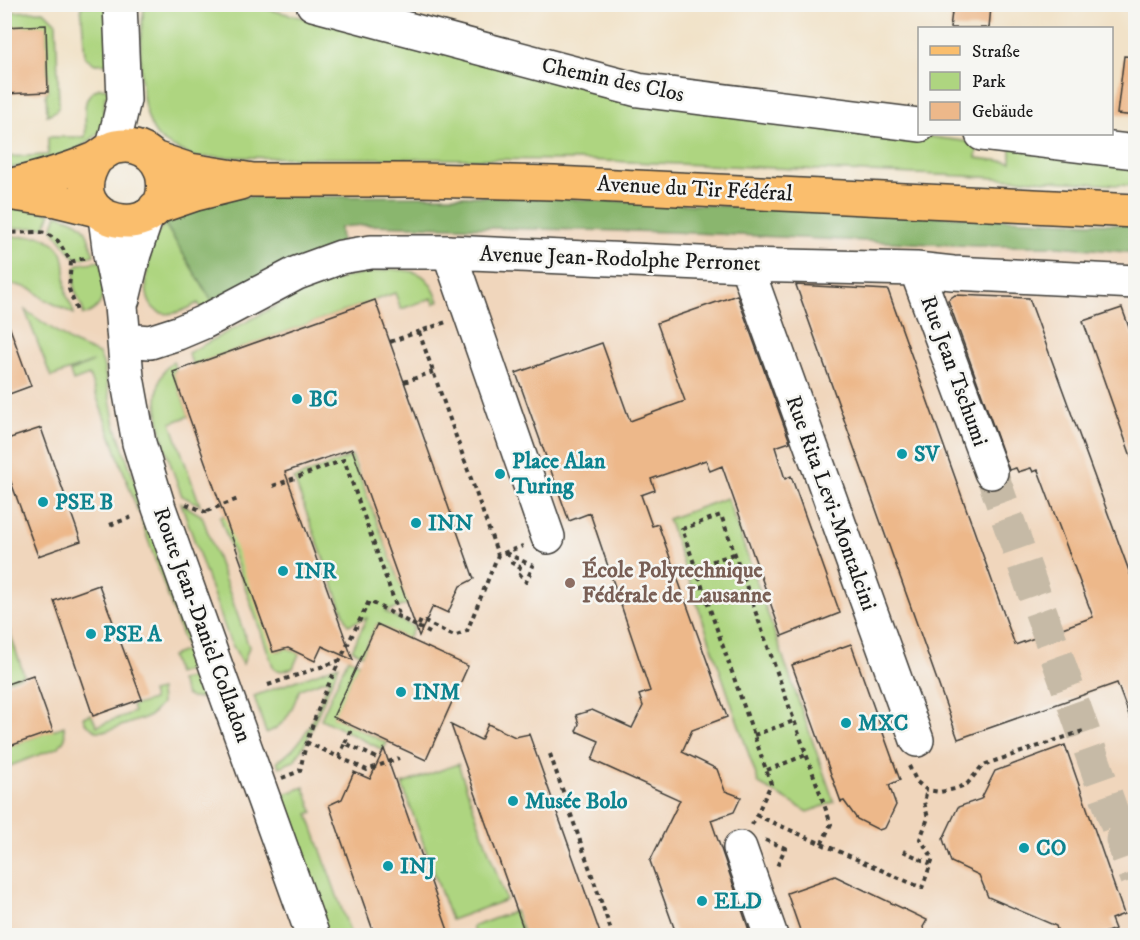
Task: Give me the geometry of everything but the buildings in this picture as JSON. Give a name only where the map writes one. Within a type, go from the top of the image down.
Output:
[{"type":"main road","points":[[4,188],[54,174],[124,145],[135,146],[150,154],[160,167],[164,189],[161,199],[151,212],[137,221],[126,222],[115,221],[101,213],[4,193]]},
{"type":"main road","points":[[101,213],[87,190],[87,179],[90,168],[104,153]]},
{"type":"main road","name":"Avenue du Tir Fédéral","points":[[150,154],[190,170],[253,180],[554,183],[1136,211]]},
{"type":"main road","name":"Avenue du Tir Fédéral","points":[[151,212],[196,194],[253,180]]},
{"type":"street","points":[[120,4],[123,100],[137,136],[150,154]]},
{"type":"street","name":"Chemin des Clos","points":[[317,5],[638,90],[918,125]]},
{"type":"street","points":[[104,153],[123,100]]},
{"type":"street","points":[[991,135],[1136,152]]},
{"type":"street","name":"Route Jean-Daniel Colladon","points":[[121,306],[134,254],[151,212]]},
{"type":"street","name":"Route Jean-Daniel Colladon","points":[[101,213],[121,306],[127,377],[139,443],[163,519],[313,936]]},
{"type":"street","name":"Avenue Jean-Rodolphe Perronet","points":[[124,340],[150,342],[178,333],[207,321],[297,273],[341,257],[371,252],[449,252],[746,265],[916,269],[1136,282]]},
{"type":"street","points":[[449,252],[548,537]]},
{"type":"street","name":"Rue Rita Levi-Montalcini","points":[[746,265],[912,748]]},
{"type":"street","name":"Rue Jean Tschumi","points":[[916,269],[991,472]]},
{"type":"street","points":[[740,848],[771,936]]},
{"type":"path","points":[[4,233],[46,233],[58,241],[71,262],[69,289],[78,314]]},
{"type":"path","points":[[390,342],[470,313]]},
{"type":"path","points":[[418,627],[422,620],[454,636],[467,631],[498,555],[419,332]]},
{"type":"path","points":[[404,382],[433,372]]},
{"type":"path","points":[[273,486],[344,460],[400,617]]},
{"type":"path","points":[[197,510],[207,512],[238,499]]},
{"type":"path","points":[[740,848],[771,784],[682,529],[721,515],[831,824],[821,845]]},
{"type":"path","points":[[110,525],[135,516]]},
{"type":"path","points":[[498,555],[548,537]]},
{"type":"path","points":[[4,549],[11,546]]},
{"type":"path","points":[[505,553],[515,557],[532,567],[526,582],[518,572],[520,567],[512,563],[515,557]]},
{"type":"path","points":[[695,567],[734,554]]},
{"type":"path","points":[[259,786],[300,771],[306,742],[369,601],[430,633]]},
{"type":"path","points":[[268,685],[341,660]]},
{"type":"path","points":[[754,735],[794,721]]},
{"type":"path","points":[[339,757],[352,727]]},
{"type":"path","points":[[912,748],[917,782],[927,790],[940,792],[967,784],[983,765],[1083,731]]},
{"type":"path","points":[[306,742],[367,770],[399,758]]},
{"type":"path","points":[[345,743],[379,759]]},
{"type":"path","points":[[549,754],[613,936]]},
{"type":"path","points":[[767,770],[806,755]]},
{"type":"path","points":[[756,815],[922,888],[933,858],[920,839],[928,818],[924,802],[927,790]]},
{"type":"path","points":[[903,851],[931,864]]},
{"type":"shaded area","name":"École Polytechnique Fédérale de Lausanne","points":[[346,205],[1135,230],[1135,935],[5,936],[5,223]]},
{"type":"green space","points":[[81,5],[110,5],[113,63],[95,64],[85,57]]},
{"type":"green space","points":[[145,5],[250,5],[593,87],[773,116],[978,143],[976,158],[1011,162],[1011,147],[1135,160],[1135,186],[963,176],[584,160],[193,157],[160,139],[152,128],[147,113],[140,55]]},
{"type":"green space","points":[[44,11],[56,23],[59,106],[56,111],[47,115],[46,26],[5,27],[4,12]]},
{"type":"green space","points":[[100,88],[107,89],[113,96],[105,96],[103,128],[94,137],[71,152],[45,162],[5,168],[4,157],[48,155],[48,137],[85,137],[86,102],[93,92]]},
{"type":"green space","points":[[466,196],[1135,225],[1136,253],[1058,246],[977,246],[670,232],[365,225],[340,227],[341,242],[213,303],[165,224],[170,219],[221,197]]},
{"type":"green space","points":[[5,205],[51,213],[45,227],[5,229]]},
{"type":"green space","points":[[57,214],[83,227],[94,255],[76,258],[71,253],[53,228]]},
{"type":"green space","points":[[165,224],[213,303],[202,309],[198,303],[171,314],[161,313],[149,300],[147,277],[152,246]]},
{"type":"green space","points":[[40,236],[57,246],[61,252],[65,266],[66,292],[74,314],[44,299],[32,289],[5,284],[5,277],[10,274],[5,259],[5,237]]},
{"type":"green space","points":[[101,261],[103,293],[101,300],[92,312],[83,315],[74,288],[75,268],[80,264]]},
{"type":"green space","points":[[392,269],[417,273],[427,279],[439,301],[434,304],[432,298],[401,309],[395,293],[193,365],[188,353],[302,292],[345,277]]},
{"type":"green space","points":[[25,310],[73,343],[99,354],[103,363],[115,425],[145,510],[138,512],[89,375],[73,381],[70,372],[93,362],[51,377]]},
{"type":"green space","points":[[173,361],[176,371],[173,372],[189,416],[171,423],[200,505],[182,496],[160,426],[157,407],[158,389],[163,373]]},
{"type":"green space","points":[[352,456],[408,604],[385,612],[414,627],[408,639],[377,624],[362,655],[352,650],[367,618],[348,625],[294,479]]},
{"type":"green space","points":[[727,498],[834,802],[808,812],[759,784],[668,519]]},
{"type":"green space","points":[[181,503],[202,516],[249,647],[243,664],[229,639]]},
{"type":"green space","points":[[225,515],[278,651],[288,648],[299,654],[293,668],[282,671],[274,669],[220,517]]},
{"type":"green space","points":[[152,516],[205,665],[177,674],[171,656],[187,650],[141,520]]},
{"type":"green space","points":[[5,618],[24,675],[4,682]]},
{"type":"green space","points":[[348,658],[359,663],[334,717],[387,743],[383,750],[321,719]]},
{"type":"green space","points":[[339,665],[306,742],[294,761],[279,767],[277,761],[296,746],[310,725],[330,678],[300,689],[284,721],[266,733],[254,696]]},
{"type":"green space","points":[[207,672],[210,691],[199,698],[186,695],[180,681]]},
{"type":"green space","points":[[160,690],[161,704],[150,716],[107,731],[96,731],[86,724],[83,717],[91,714],[97,726],[134,712],[132,706],[153,700],[151,692]]},
{"type":"green space","points":[[64,726],[65,738],[59,747],[5,768],[5,748]]},
{"type":"green space","points":[[458,764],[506,900],[451,920],[402,784]]},
{"type":"green space","points":[[304,787],[313,812],[308,814],[351,935],[327,935],[277,797]]},
{"type":"green space","points":[[515,911],[524,935],[475,935],[472,927]]},
{"type":"tunnel","points":[[991,472],[1122,840]]},
{"type":"tunnel","points":[[1136,835],[1122,840],[1136,879]]},
{"type":"place","name":"BC","points":[[297,399]]},
{"type":"place","name":"SV","points":[[902,454]]},
{"type":"place","name":"Place Alan Turing","points":[[500,474]]},
{"type":"place","name":"PSE B","points":[[43,502]]},
{"type":"place","name":"INN","points":[[416,523]]},
{"type":"place","name":"INR","points":[[283,571]]},
{"type":"place","name":"École Polytechnique Fédérale de Lausanne","points":[[570,583]]},
{"type":"place","name":"PSE A","points":[[91,634]]},
{"type":"place","name":"INM","points":[[401,692]]},
{"type":"place","name":"MXC","points":[[846,723]]},
{"type":"place","name":"Musée Bolo","points":[[513,801]]},
{"type":"place","name":"CO","points":[[1024,848]]},
{"type":"place","name":"INJ","points":[[388,866]]},
{"type":"place","name":"ELD","points":[[702,901]]}]
